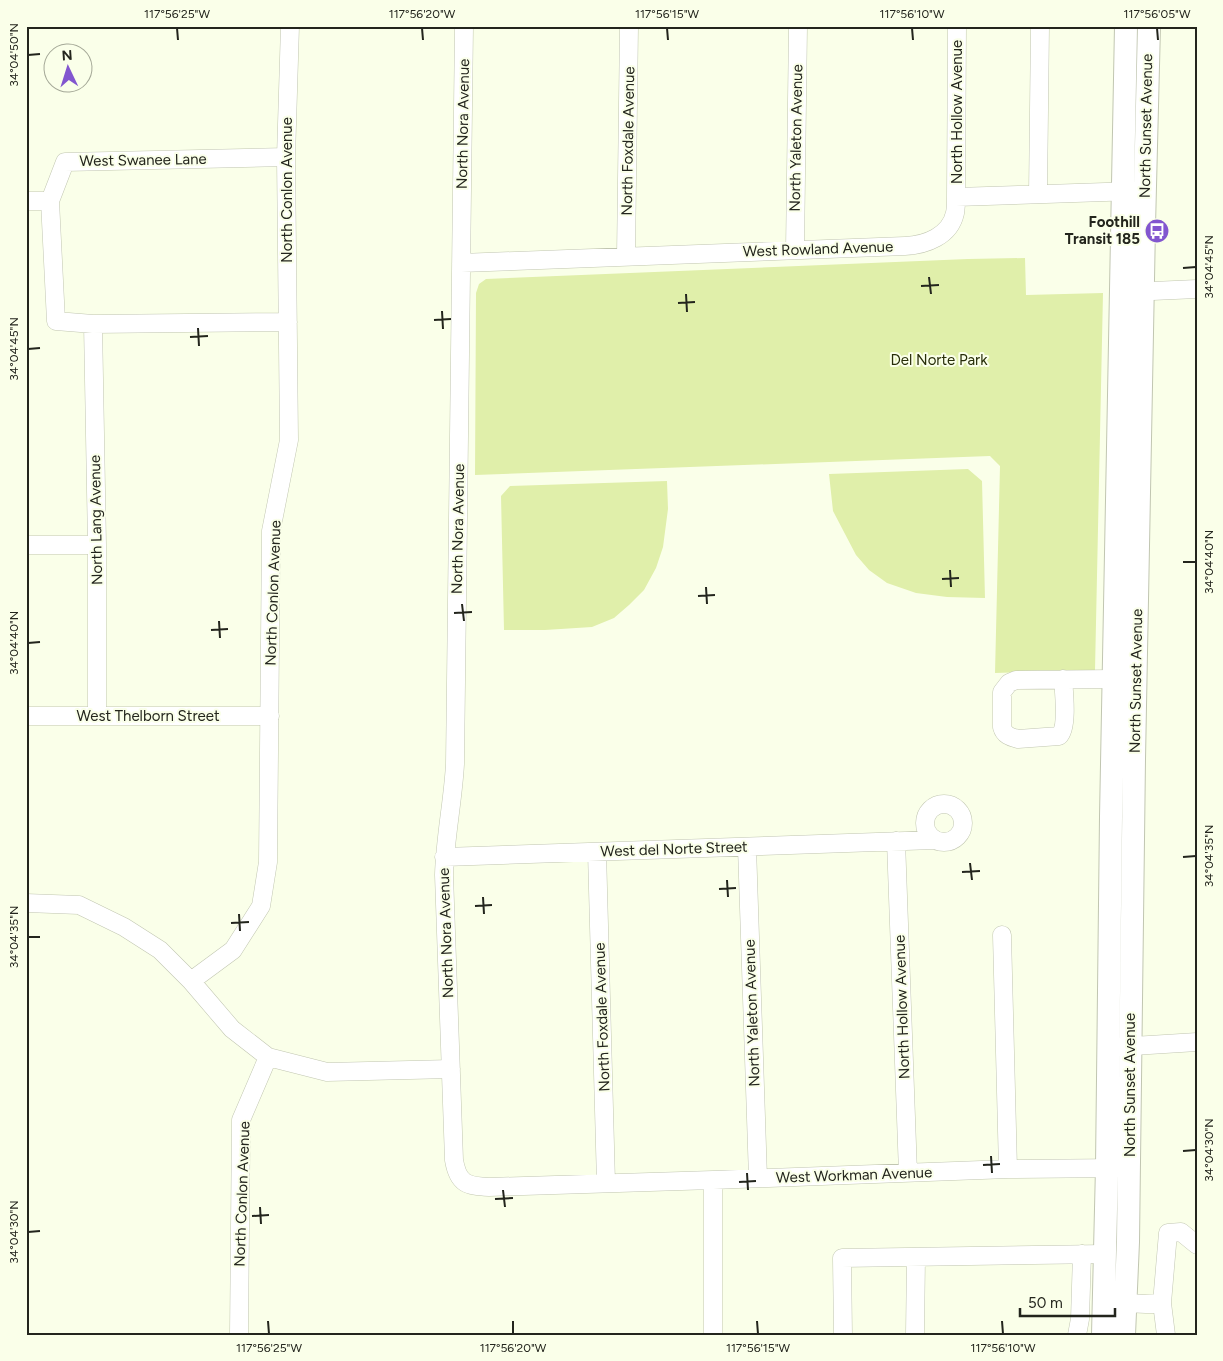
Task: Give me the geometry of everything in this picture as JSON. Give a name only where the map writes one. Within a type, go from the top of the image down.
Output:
[{"type":"main road","name":"North Sunset Avenue","points":[[1124,1335],[1130,1168],[1134,760],[1132,292],[1123,191],[1126,26]]},
{"type":"main road","name":"North Sunset Avenue","points":[[1103,1335],[1114,679],[1132,292],[1144,226],[1148,26]]},
{"type":"street","name":"North Conlon Avenue","points":[[191,981],[233,950],[261,906],[268,862],[271,531],[289,440],[286,157],[290,26]]},
{"type":"street","name":"North Nora Avenue","points":[[461,1180],[457,1174],[454,1160],[444,857],[454,777],[464,26]]},
{"type":"street","name":"North Foxdale Avenue","points":[[626,256],[629,26]]},
{"type":"street","name":"North Yaleton Avenue","points":[[795,250],[798,26]]},
{"type":"street","name":"North Hollow Avenue","points":[[956,197],[957,26]]},
{"type":"street","points":[[1038,194],[1040,26]]},
{"type":"street","name":"West Swanee Lane","points":[[50,202],[65,162],[286,157]]},
{"type":"street","points":[[956,197],[1145,191]]},
{"type":"street","name":"West Rowland Avenue","points":[[461,263],[922,244],[943,233],[952,221],[955,213],[956,197]]},
{"type":"street","points":[[26,202],[50,202],[56,321],[93,324],[288,322]]},
{"type":"street","points":[[1132,292],[1197,288]]},
{"type":"street","name":"North Lang Avenue","points":[[93,324],[97,545],[97,715]]},
{"type":"street","points":[[26,545],[97,545]]},
{"type":"street","points":[[1063,679],[1064,725],[1062,734],[1059,736],[1018,739],[1011,738],[1004,732],[1002,727],[1002,692],[1004,687],[1016,680],[1063,679],[1114,679]]},
{"type":"street","name":"West Thelborn Street","points":[[26,716],[270,716]]},
{"type":"street","name":"West del Norte Street","points":[[444,857],[934,840]]},
{"type":"street","name":"North Hollow Avenue","points":[[900,841],[908,1172]]},
{"type":"street","name":"North Yaleton Avenue","points":[[746,847],[758,1178]]},
{"type":"street","name":"North Foxdale Avenue","points":[[597,852],[606,1183]]},
{"type":"street","points":[[26,903],[79,905],[124,927],[160,950],[191,981],[232,1029],[268,1057],[327,1072],[451,1069]]},
{"type":"street","points":[[1002,935],[1008,1169]]},
{"type":"street","points":[[1108,1048],[1197,1042]]},
{"type":"street","name":"North Conlon Avenue","points":[[239,1335],[241,1120],[268,1057]]},
{"type":"street","name":"West Workman Avenue","points":[[461,1180],[472,1186],[489,1187],[1008,1169],[1130,1168]]},
{"type":"street","points":[[712,1335],[713,1180]]},
{"type":"street","points":[[1166,1335],[1162,1303],[1168,1233],[1181,1232],[1197,1245]]},
{"type":"street","points":[[1077,1335],[1080,1319],[1082,1254]]},
{"type":"street","points":[[844,1335],[842,1258],[1105,1254]]},
{"type":"street","points":[[915,1335],[916,1257]]},
{"type":"street","points":[[1125,1302],[1162,1303]]},
{"type":"green space","name":"Del Norte Park","points":[[1025,258],[1026,295],[1103,293],[1095,670],[995,673],[1000,466],[990,456],[475,475],[476,293],[479,284],[486,279]]},
{"type":"green space","points":[[968,469],[982,481],[985,598],[947,597],[916,593],[887,583],[869,570],[856,555],[833,511],[829,474]]},
{"type":"green space","points":[[667,481],[668,509],[663,547],[656,568],[644,590],[629,605],[614,618],[592,627],[504,630],[501,496],[510,486]]},
{"type":"place","name":"Foothill Transit 185","points":[[1157,231]]}]
